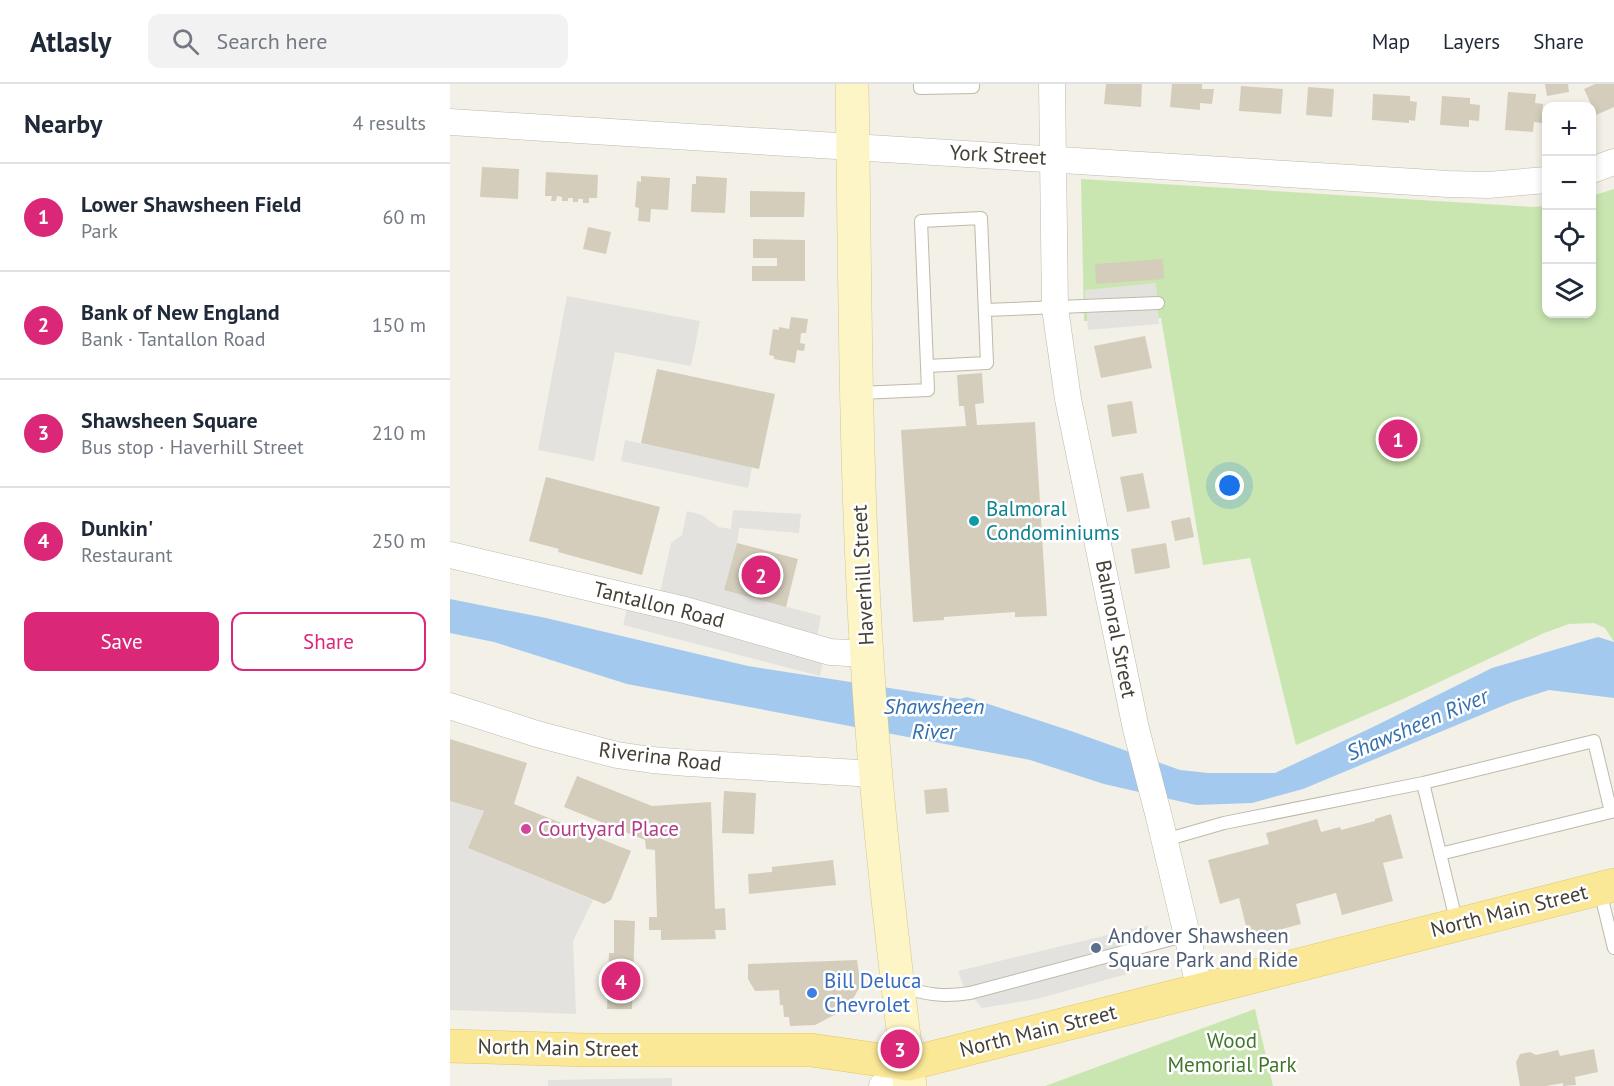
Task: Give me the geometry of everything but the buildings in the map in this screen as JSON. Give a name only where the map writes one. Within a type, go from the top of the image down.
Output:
[{"type":"main road","name":"Haverhill Street","points":[[852,84],[859,498],[867,664],[874,761],[909,1075]]},
{"type":"main road","name":"North Main Street","points":[[450,1046],[586,1050],[811,1050],[909,1075],[1200,990],[1607,887]]},
{"type":"street","name":"Balmoral Street","points":[[1052,84],[1055,308],[1068,399],[1136,729],[1200,990]]},
{"type":"street","name":"York Street","points":[[450,122],[1448,184],[1488,185],[1542,180]]},
{"type":"street","points":[[1596,169],[1614,162]]},
{"type":"street","name":"Tantallon Road","points":[[450,555],[685,610],[867,664]]},
{"type":"street","name":"Riverina Road","points":[[450,706],[537,734],[617,755],[652,760],[688,763],[874,761]]},
{"type":"street","points":[[882,1086],[909,1075]]},
{"type":"lane","points":[[920,84],[920,88],[973,87],[973,84]]},
{"type":"lane","points":[[857,393],[928,390],[927,366],[921,221],[981,218],[987,363],[927,366]]},
{"type":"lane","points":[[985,310],[1158,303]]},
{"type":"lane","points":[[1162,828],[1224,823],[1423,783],[1594,741],[1611,812],[1440,854]]},
{"type":"lane","points":[[1423,783],[1457,924]]},
{"type":"lane","points":[[1607,887],[1614,948]]},
{"type":"lane","points":[[898,986],[924,994],[951,996],[970,993],[1188,935]]},
{"type":"green space","points":[[1081,179],[1542,206],[1542,318],[1596,318],[1596,195],[1614,189],[1614,642],[1605,628],[1594,623],[1569,624],[1544,633],[1403,699],[1296,745],[1250,558],[1203,565],[1161,318],[1084,321]]},
{"type":"green space","name":"Wood Memorial Park","points":[[1255,1009],[1273,1086],[1045,1086]]},
{"type":"shaded area","points":[[1156,283],[1159,324],[1088,330],[1085,290]]},
{"type":"shaded area","points":[[567,296],[700,321],[691,366],[615,352],[594,461],[538,450]]},
{"type":"shaded area","points":[[625,440],[752,467],[748,488],[621,461]]},
{"type":"shaded area","points":[[733,510],[801,514],[799,533],[739,528],[724,590],[821,616],[817,636],[824,657],[820,676],[623,625],[628,605],[656,611],[671,543],[682,535],[687,511],[702,515],[718,527],[731,529]]},
{"type":"shaded area","points":[[450,801],[484,811],[468,848],[593,900],[573,941],[576,1014],[450,1010]]},
{"type":"shaded area","name":"Andover Shawsheen Square Park and Ride","points":[[1149,925],[1127,974],[1037,999],[982,1008],[963,985],[958,971]]},
{"type":"shaded area","points":[[672,1078],[672,1086],[548,1086],[548,1080]]},
{"type":"water","name":"Shawsheen River","points":[[450,599],[546,618],[748,666],[960,699],[967,697],[1180,770],[1208,773],[1275,773],[1492,668],[1598,637],[1614,642],[1614,698],[1549,690],[1512,702],[1303,789],[1252,803],[1196,805],[1104,784],[1030,760],[627,684],[494,642],[450,633]]},
{"type":"place","name":"Lower Shawsheen Field","points":[[1398,439]]},
{"type":"place","name":"Balmoral Condominiums","points":[[974,521]]},
{"type":"place","name":"Bank of New England","points":[[761,575]]},
{"type":"place","name":"Courtyard Place","points":[[526,829]]},
{"type":"place","name":"Andover Shawsheen Square Park and Ride","points":[[1096,948]]},
{"type":"place","name":"Dunkin'","points":[[621,981]]},
{"type":"place","name":"Bill Deluca Chevrolet","points":[[812,993]]},
{"type":"place","name":"Shawsheen Square","points":[[900,1049]]}]
